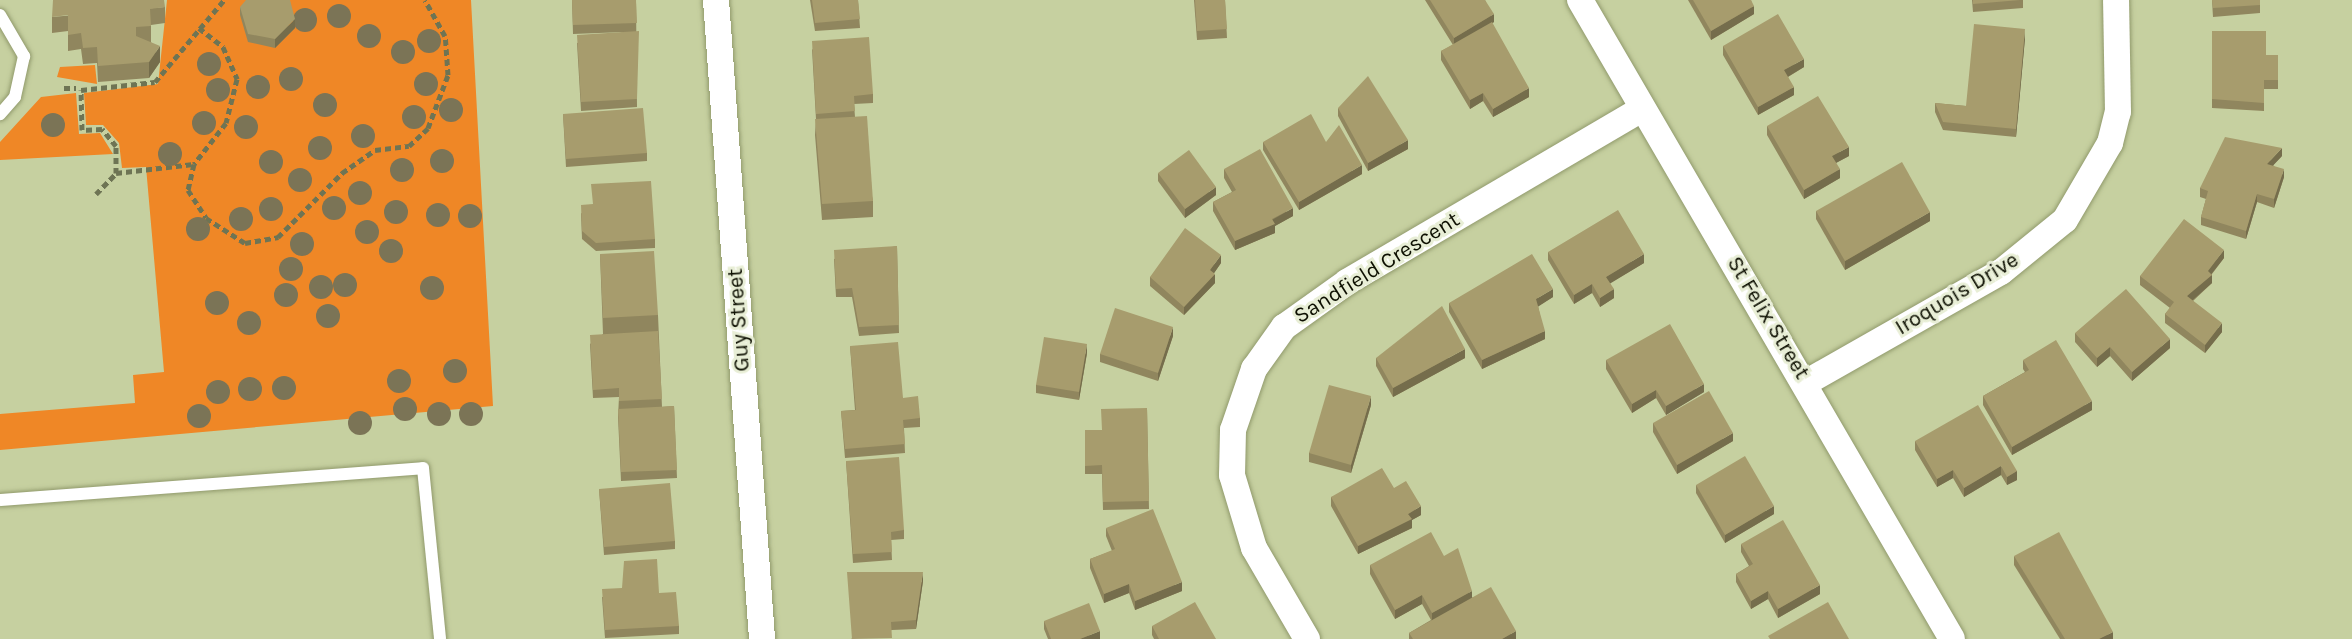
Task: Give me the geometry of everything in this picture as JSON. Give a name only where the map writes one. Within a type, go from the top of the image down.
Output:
[{"type":"street","name":"Guy Street","points":[[716,0],[762,639]]},
{"type":"street","name":"St Felix Street","points":[[1580,0],[1807,382],[1952,639]]},
{"type":"street","name":"Iroquois Drive","points":[[1807,382],[2001,272],[2065,220],[2105,155],[2118,112],[2116,0]]},
{"type":"street","name":"Sandfield Crescent","points":[[1307,639],[1254,548],[1232,475],[1233,430],[1254,369],[1284,327],[1347,282],[1642,109]]},
{"type":"lane","points":[[0,15],[24,56],[15,97],[0,114]]},
{"type":"lane","points":[[0,500],[423,468],[440,639]]},
{"type":"path","points":[[116,173],[116,146],[102,129],[82,130],[81,90],[155,82],[224,0]]},
{"type":"path","points":[[199,28],[223,47],[237,79],[226,123],[194,164],[188,190],[206,218],[245,243],[278,237],[375,150],[409,146],[428,128],[448,75],[445,36],[425,0]]},
{"type":"path","points":[[64,88],[76,88]]},
{"type":"path","points":[[96,194],[116,173],[194,164]]},
{"type":"shaded area","points":[[167,0],[471,0],[493,406],[0,450],[0,414],[135,403],[133,375],[164,372],[146,167],[122,168],[119,143],[103,125],[86,125],[84,93],[158,84]]},
{"type":"shaded area","points":[[95,65],[97,84],[57,77],[60,67]]},
{"type":"shaded area","points":[[76,93],[79,134],[100,133],[113,154],[0,160],[0,142],[41,97]]},
{"type":"building","points":[[53,0],[164,0],[165,7],[150,9],[151,26],[136,27],[136,36],[160,46],[149,62],[98,66],[97,47],[83,48],[81,33],[68,35],[68,15],[52,17]]},
{"type":"building","points":[[246,0],[290,0],[295,19],[275,39],[248,34],[240,7]]},
{"type":"building","points":[[572,0],[636,0],[637,23],[573,25]]},
{"type":"building","points":[[812,0],[858,0],[860,19],[815,23]]},
{"type":"building","points":[[1195,0],[1225,0],[1227,29],[1197,31]]},
{"type":"building","points":[[1430,0],[1485,0],[1494,14],[1454,38]]},
{"type":"building","points":[[1693,0],[1751,0],[1754,6],[1711,31]]},
{"type":"building","points":[[1973,0],[2020,0],[1973,4]]},
{"type":"building","points":[[2212,0],[2260,0],[2260,5],[2213,8]]},
{"type":"building","points":[[1778,14],[1804,59],[1784,70],[1794,87],[1758,107],[1723,46]]},
{"type":"building","points":[[1492,22],[1529,88],[1493,109],[1483,93],[1470,100],[1441,51]]},
{"type":"building","points":[[1974,24],[2025,29],[2016,129],[1943,122],[1935,103],[1966,106]]},
{"type":"building","points":[[639,31],[637,99],[581,102],[577,35]]},
{"type":"building","points":[[2212,31],[2266,31],[2266,55],[2278,55],[2278,80],[2264,80],[2264,103],[2212,99]]},
{"type":"building","points":[[869,37],[873,94],[854,96],[855,111],[816,114],[812,41]]},
{"type":"building","points":[[1368,76],[1408,140],[1368,163],[1338,108]]},
{"type":"building","points":[[1818,96],[1849,147],[1832,156],[1840,169],[1804,190],[1767,126]]},
{"type":"building","points":[[643,108],[647,153],[566,159],[563,114]]},
{"type":"building","points":[[1311,114],[1326,142],[1339,125],[1362,165],[1299,202],[1263,142]]},
{"type":"building","points":[[867,116],[873,201],[822,204],[815,119]]},
{"type":"building","points":[[2225,137],[2282,148],[2267,164],[2284,169],[2274,199],[2257,194],[2246,231],[2201,217],[2208,191],[2200,188]]},
{"type":"building","points":[[1260,149],[1293,208],[1272,219],[1275,224],[1235,241],[1213,202],[1236,190],[1224,169]]},
{"type":"building","points":[[1189,150],[1216,187],[1185,209],[1158,173]]},
{"type":"building","points":[[1902,162],[1930,212],[1845,261],[1816,211]]},
{"type":"building","points":[[651,181],[655,239],[596,243],[582,231],[581,205],[593,204],[591,184]]},
{"type":"building","points":[[1618,210],[1644,254],[1606,277],[1614,289],[1600,298],[1592,284],[1574,295],[1548,252]]},
{"type":"building","points":[[2184,219],[2224,250],[2208,271],[2212,275],[2187,296],[2222,323],[2205,345],[2165,314],[2174,302],[2140,276]]},
{"type":"building","points":[[1185,228],[1221,255],[1210,270],[1215,274],[1184,307],[1150,277]]},
{"type":"building","points":[[897,246],[899,325],[859,327],[852,288],[836,289],[834,250]]},
{"type":"building","points":[[654,251],[658,315],[603,318],[600,254]]},
{"type":"building","points":[[1532,254],[1553,289],[1536,299],[1545,331],[1482,360],[1449,303]]},
{"type":"building","points":[[2126,289],[2170,339],[2132,372],[2110,347],[2097,358],[2075,333]]},
{"type":"building","points":[[1442,306],[1465,349],[1393,388],[1376,358]]},
{"type":"building","points":[[1115,308],[1173,327],[1158,373],[1100,354]]},
{"type":"building","points":[[1670,324],[1704,384],[1666,406],[1656,390],[1632,404],[1606,360]]},
{"type":"building","points":[[658,331],[662,399],[619,401],[619,388],[593,390],[590,335]]},
{"type":"building","points":[[1044,337],[1087,344],[1079,392],[1036,385]]},
{"type":"building","points":[[2056,340],[2092,401],[2012,447],[1983,396],[2029,370],[2023,360]]},
{"type":"building","points":[[898,342],[903,398],[918,396],[920,418],[903,420],[905,444],[845,449],[841,411],[856,410],[850,346]]},
{"type":"building","points":[[1329,385],[1371,396],[1351,465],[1309,453]]},
{"type":"building","points":[[1709,391],[1733,433],[1677,465],[1653,423]]},
{"type":"building","points":[[1978,405],[2017,471],[2007,477],[2001,466],[1964,488],[1953,470],[1937,479],[1915,441]]},
{"type":"building","points":[[674,406],[677,470],[621,472],[618,409]]},
{"type":"building","points":[[1147,408],[1149,501],[1103,502],[1102,465],[1085,466],[1085,430],[1102,430],[1101,409]]},
{"type":"building","points":[[1745,456],[1774,506],[1725,535],[1696,485]]},
{"type":"building","points":[[899,457],[904,530],[891,532],[892,552],[853,554],[846,461]]},
{"type":"building","points":[[1382,468],[1394,488],[1406,481],[1421,506],[1408,514],[1412,519],[1358,546],[1331,497]]},
{"type":"building","points":[[670,483],[675,541],[604,547],[599,489]]},
{"type":"building","points":[[1153,509],[1182,582],[1135,601],[1129,584],[1104,594],[1090,559],[1115,549],[1106,528]]},
{"type":"building","points":[[1783,520],[1820,585],[1778,609],[1768,591],[1751,601],[1736,574],[1753,564],[1741,544]]},
{"type":"building","points":[[1431,532],[1444,556],[1458,548],[1472,591],[1432,613],[1422,595],[1395,610],[1370,565]]},
{"type":"building","points":[[2059,532],[2113,632],[2099,639],[2065,639],[2014,556]]},
{"type":"building","points":[[657,559],[659,593],[676,592],[679,626],[605,630],[602,589],[622,588],[624,561]]},
{"type":"building","points":[[847,572],[923,572],[916,620],[891,622],[892,638],[852,639]]},
{"type":"building","points":[[1491,587],[1516,631],[1502,639],[1413,639],[1409,633]]},
{"type":"building","points":[[1195,602],[1216,639],[1159,639],[1152,626]]},
{"type":"building","points":[[1828,602],[1849,639],[1770,639],[1768,636]]},
{"type":"building","points":[[1089,603],[1100,631],[1080,639],[1051,639],[1044,621]]}]
